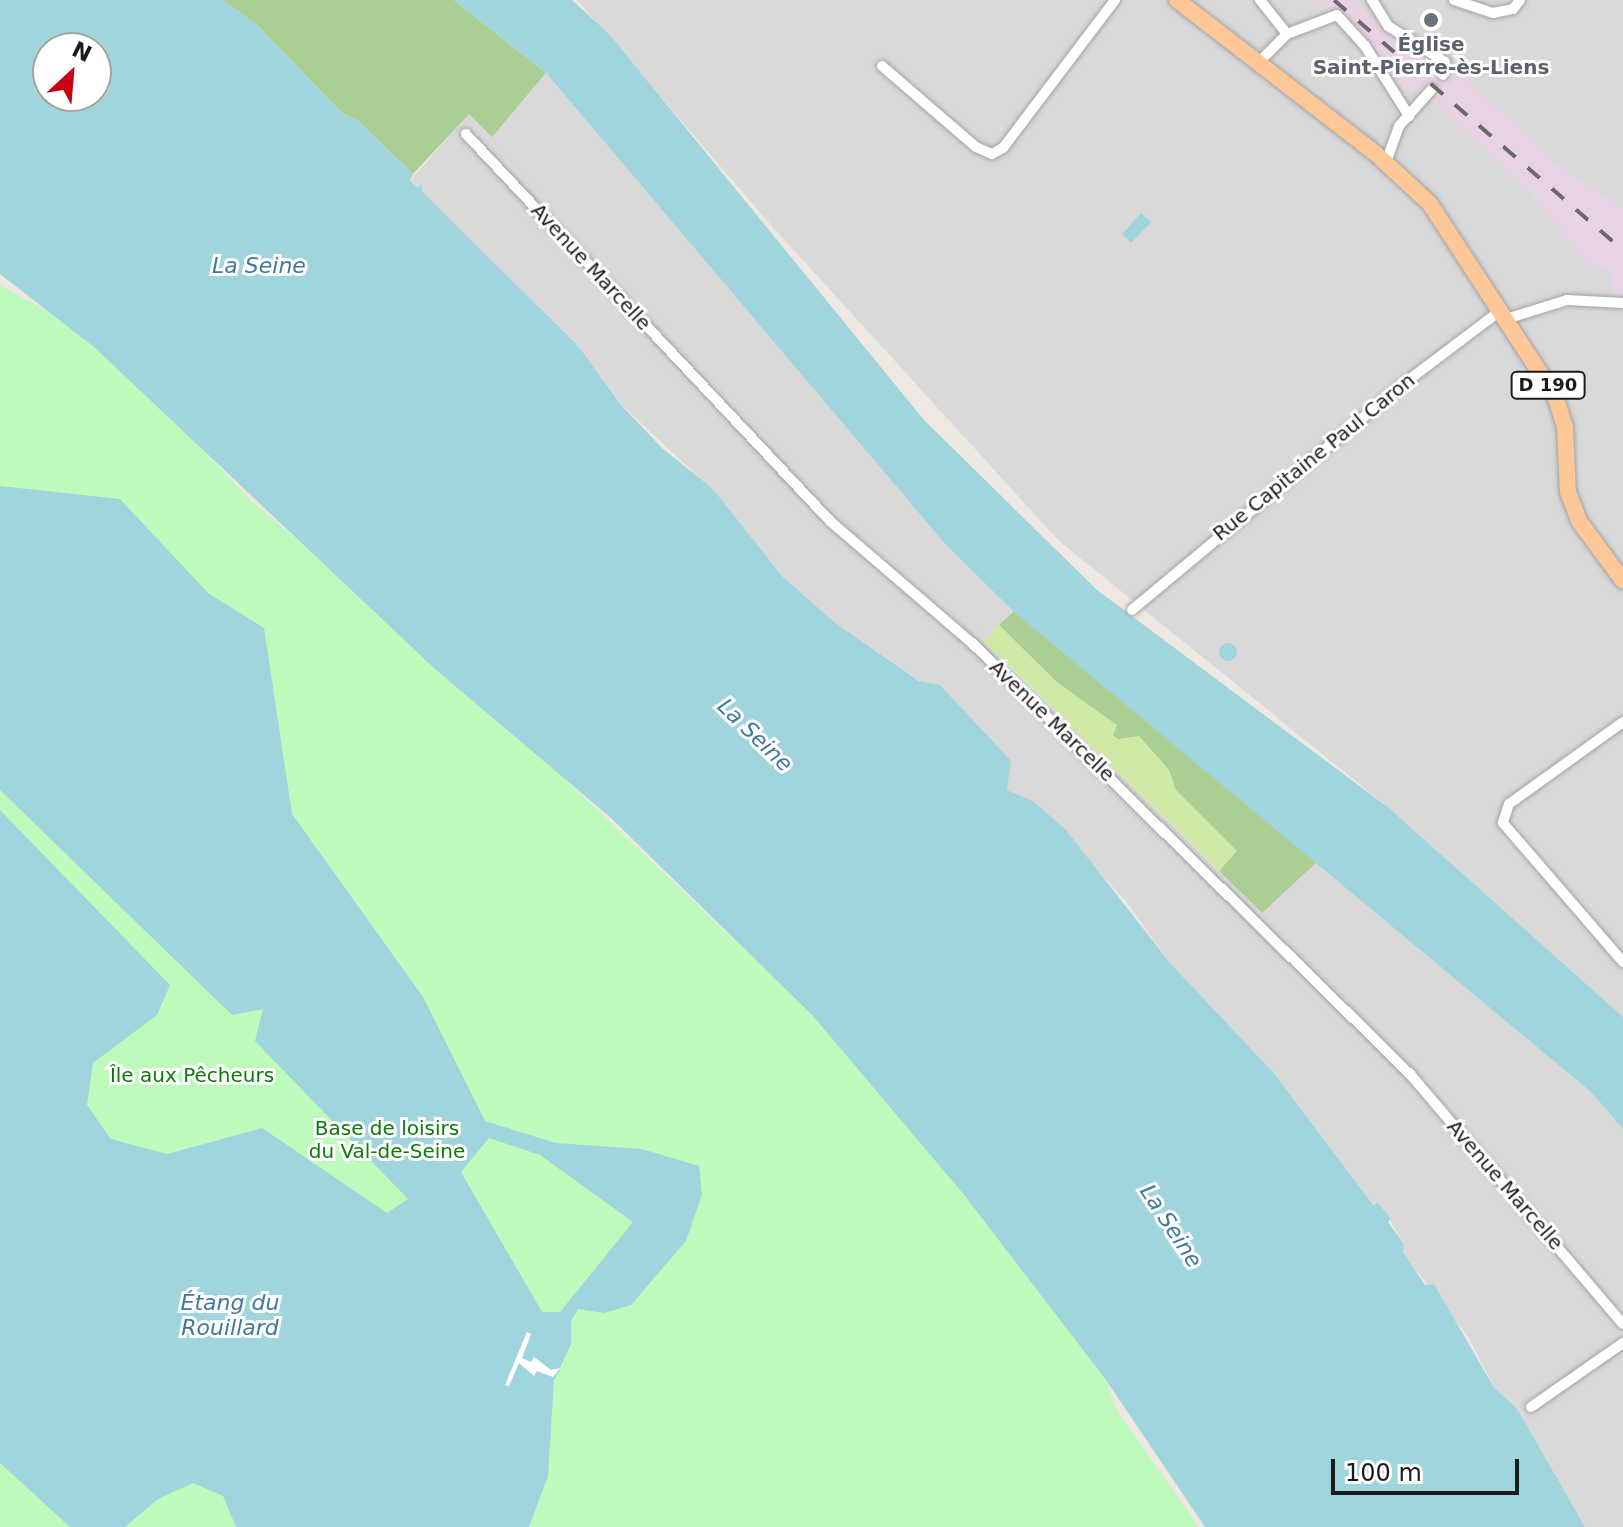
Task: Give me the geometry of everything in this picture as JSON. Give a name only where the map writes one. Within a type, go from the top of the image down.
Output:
[{"type":"main road","name":"D 190","points":[[1177,0],[1386,162],[1430,204],[1555,396],[1565,427],[1568,492],[1579,521],[1623,581]]},
{"type":"street","points":[[882,66],[976,147],[992,154],[1003,148],[1115,0]]},
{"type":"street","points":[[1260,0],[1287,34]]},
{"type":"street","points":[[1372,0],[1388,26],[1445,62],[1443,75]]},
{"type":"street","points":[[1454,0],[1493,13],[1513,9],[1520,0]]},
{"type":"street","points":[[1258,63],[1287,34],[1337,15],[1365,46],[1409,116]]},
{"type":"street","points":[[1386,162],[1399,126],[1432,89]]},
{"type":"street","name":"Avenue Marcelle","points":[[466,134],[830,521],[973,644],[1410,1074],[1623,1324]]},
{"type":"street","points":[[1504,314],[1567,300],[1623,303]]},
{"type":"street","name":"Rue Capitaine Paul Caron","points":[[1132,610],[1386,398],[1504,314]]},
{"type":"street","points":[[1623,722],[1509,804],[1503,823],[1623,962]]},
{"type":"street","points":[[1531,1407],[1623,1343]]},
{"type":"shaded area","points":[[577,0],[1318,0],[1330,12],[1337,10],[1402,87],[1422,91],[1530,192],[1592,269],[1596,263],[1613,272],[1610,293],[1623,294],[1623,1017],[1389,808],[1059,541],[770,224]]},
{"type":"shaded area","points":[[1318,0],[1353,0],[1414,51],[1432,59],[1439,70],[1454,78],[1459,72],[1554,163],[1623,209],[1623,294],[1610,293],[1613,272],[1596,263],[1591,270],[1530,192],[1422,91],[1402,87],[1337,10],[1330,13]]},
{"type":"shaded area","points":[[1353,0],[1623,0],[1623,209],[1554,163],[1459,72],[1454,78],[1439,69],[1432,59],[1414,51]]},
{"type":"shaded area","points":[[546,73],[946,545],[1013,611],[984,642],[1261,912],[1318,861],[1591,1092],[1623,1129],[1623,1527],[1585,1527],[1518,1410],[1493,1386],[1469,1338],[1402,1252],[1404,1244],[1390,1220],[1373,1205],[1273,1072],[1171,964],[1125,900],[1033,801],[1007,790],[1010,761],[940,685],[920,681],[834,622],[785,579],[704,482],[623,406],[579,347],[421,191],[421,185],[418,188],[410,181],[469,113],[492,136]]},
{"type":"green space","points":[[223,0],[454,0],[546,73],[492,137],[469,114],[413,174],[357,120],[342,113],[258,26]]},
{"type":"green space","name":"Base de loisirs du Val-de-Seine","points":[[0,285],[103,343],[250,500],[421,643],[876,1074],[1106,1380],[1116,1409],[1199,1527],[0,1527]]},
{"type":"green space","points":[[1014,611],[1318,861],[1262,913],[1219,871],[1237,851],[1176,790],[1169,770],[1139,736],[1118,739],[1113,735],[1117,725],[1058,683],[999,625]]},
{"type":"green space","points":[[999,625],[1058,683],[1139,736],[1169,770],[1176,790],[1238,851],[1219,871],[984,641]]},
{"type":"water","name":"La Seine","points":[[0,0],[223,0],[258,26],[342,113],[357,120],[413,174],[410,181],[418,188],[421,184],[422,191],[579,347],[622,406],[663,449],[712,488],[782,576],[834,622],[919,681],[940,685],[1011,761],[1007,790],[1033,801],[1066,830],[1171,964],[1273,1072],[1373,1205],[1378,1203],[1391,1219],[1388,1222],[1404,1244],[1403,1252],[1425,1285],[1434,1284],[1493,1386],[1518,1410],[1585,1527],[1205,1527],[1106,1380],[965,1196],[813,1016],[611,818],[435,669],[94,347],[0,274]]},
{"type":"water","points":[[454,0],[572,0],[609,34],[924,420],[1097,590],[1389,808],[1623,1017],[1623,1129],[1591,1092],[1013,611],[946,545],[546,73]]},
{"type":"water","points":[[1141,213],[1151,222],[1131,243],[1122,234]]},
{"type":"water","name":"Étang du Rouillard","points":[[0,486],[120,499],[208,593],[264,628],[292,814],[423,997],[485,1121],[556,1143],[642,1149],[699,1166],[702,1195],[686,1241],[631,1305],[604,1313],[578,1309],[571,1321],[571,1344],[554,1381],[548,1476],[529,1527],[236,1527],[223,1496],[193,1483],[158,1499],[125,1527],[70,1527],[0,1463],[0,810],[170,985],[157,1015],[93,1063],[87,1105],[111,1139],[167,1154],[262,1128],[387,1213],[408,1199],[255,1041],[263,1009],[232,1015],[0,790]],"holes":[[[489,1138],[540,1155],[633,1222],[560,1312],[542,1312],[461,1172]]]},
{"type":"water","points":[[1228,643],[1237,652],[1228,661],[1219,652]]},
{"type":"pier","points":[[527,1332],[531,1334],[522,1358],[531,1362],[534,1357],[551,1370],[560,1368],[553,1377],[537,1371],[534,1376],[519,1363],[509,1386],[505,1385]]},
{"type":"railway","points":[[1334,0],[1623,250]]},
{"type":"place","name":"Église Saint-Pierre-ès-Liens","points":[[1431,20]]},
{"type":"park label","name":"Île aux Pêcheurs","points":[[192,1075]]}]
